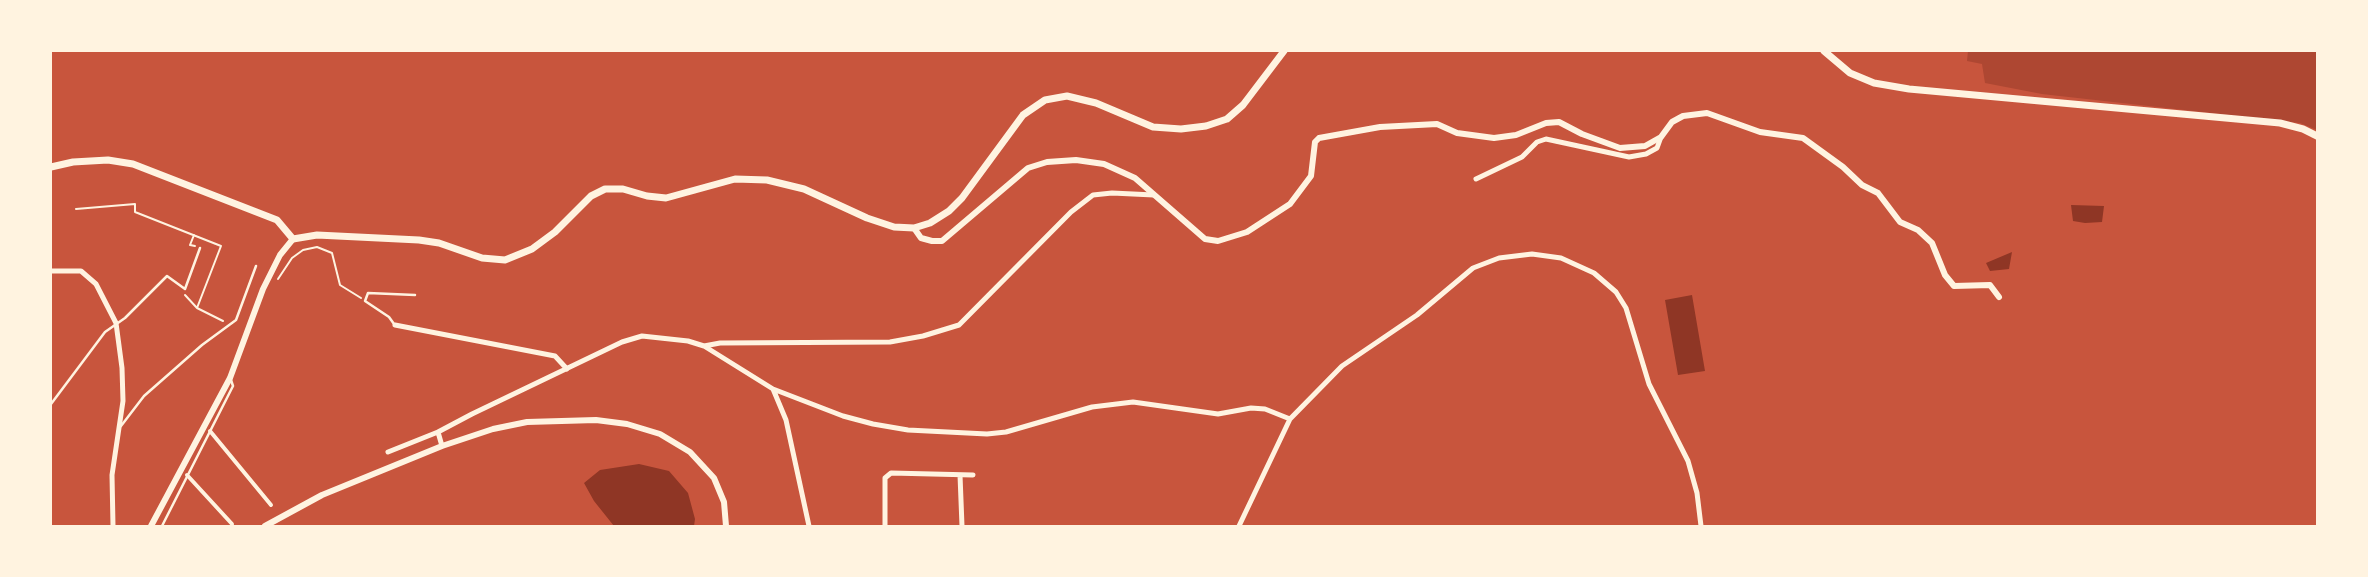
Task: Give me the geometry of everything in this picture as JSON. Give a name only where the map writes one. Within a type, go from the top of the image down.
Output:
[{"type":"main road","points":[[51,167],[73,162],[108,160],[133,164],[276,220],[293,239],[317,235],[419,240],[439,243],[482,258],[505,260],[532,250],[555,232],[591,196],[606,189],[623,189],[647,196],[666,198],[735,179],[767,180],[804,188],[868,218],[894,227],[914,228],[930,223],[949,211],[962,198],[1024,115],[1045,100],[1067,96],[1096,103],[1153,127],[1181,129],[1206,126],[1227,119],[1243,106],[1284,51]]},
{"type":"main road","points":[[1824,51],[1850,73],[1874,83],[1909,89],[2280,124],[2303,129],[2317,136]]},
{"type":"street","points":[[1476,179],[1522,157],[1537,142],[1546,139],[1629,157],[1646,154],[1658,148],[1661,137],[1672,122],[1683,116],[1707,113],[1760,132],[1803,138],[1843,167],[1862,185],[1878,193],[1900,222],[1918,230],[1932,244],[1945,276],[1954,286],[1990,285],[1999,297]]},
{"type":"street","points":[[914,228],[921,238],[942,241],[1028,168],[1047,162],[1076,160],[1104,164],[1135,178],[1205,239],[1218,241],[1247,232],[1290,204],[1303,190],[1311,176],[1315,142],[1320,138],[1380,127],[1437,124],[1456,133],[1494,138],[1516,135],[1546,123],[1559,122],[1582,134],[1620,148],[1645,146],[1661,137]]},
{"type":"street","points":[[704,346],[740,343],[890,342],[923,336],[959,325],[1071,212],[1093,195],[1112,193],[1154,195]]},
{"type":"street","points":[[151,526],[230,378],[263,289],[280,255],[293,239]]},
{"type":"street","points":[[1239,526],[1290,419],[1342,366],[1417,315],[1473,268],[1499,258],[1532,254],[1561,258],[1594,273],[1616,292],[1626,308],[1649,384],[1688,461],[1697,493],[1701,526]]},
{"type":"street","points":[[51,271],[81,271],[96,284],[116,323],[122,368],[123,401],[112,475],[113,526]]},
{"type":"street","points":[[395,326],[556,356],[567,369]]},
{"type":"street","points":[[388,452],[438,432],[622,342],[642,336],[688,341],[704,346],[773,389],[842,416],[908,430],[988,434],[1006,432],[1092,407],[1133,402],[1218,414],[1251,408],[1265,409],[1290,419]]},
{"type":"street","points":[[773,389],[786,420],[808,526]]},
{"type":"street","points":[[265,526],[322,494],[442,446],[494,429],[528,422],[596,420],[627,424],[660,434],[690,452],[714,478],[724,502],[726,526]]},
{"type":"street","points":[[210,431],[271,505]]},
{"type":"street","points":[[438,432],[442,446]]},
{"type":"street","points":[[884,526],[885,478],[891,473],[973,475]]},
{"type":"street","points":[[187,474],[232,524]]},
{"type":"street","points":[[960,475],[962,526]]},
{"type":"lane","points":[[51,404],[105,332],[125,318],[167,276],[185,289],[200,248]]},
{"type":"lane","points":[[119,429],[144,396],[202,345],[236,320],[256,266]]},
{"type":"lane","points":[[395,326],[389,317],[365,300],[368,293],[415,295]]},
{"type":"lane","points":[[162,526],[233,386],[230,378]]},
{"type":"path","points":[[76,209],[135,204],[135,212],[221,246],[197,308]]},
{"type":"path","points":[[194,235],[190,245],[200,248]]},
{"type":"path","points":[[277,280],[292,258],[303,250],[317,247],[332,253],[340,285],[365,300]]},
{"type":"path","points":[[185,289],[185,297],[197,308],[230,325]]},
{"type":"shaded area","points":[[1968,51],[2317,51],[2317,130],[2300,123],[2042,94],[1985,83],[1982,64],[1967,61]]},
{"type":"shaded area","points":[[2071,205],[2104,206],[2102,222],[2085,223],[2073,221]]},
{"type":"shaded area","points":[[2012,252],[2009,269],[1990,271],[1986,263]]},
{"type":"shaded area","points":[[1692,295],[1705,371],[1678,375],[1665,300]]},
{"type":"shaded area","points":[[639,464],[669,471],[688,493],[695,519],[694,526],[614,526],[594,501],[584,483],[600,470]]}]
